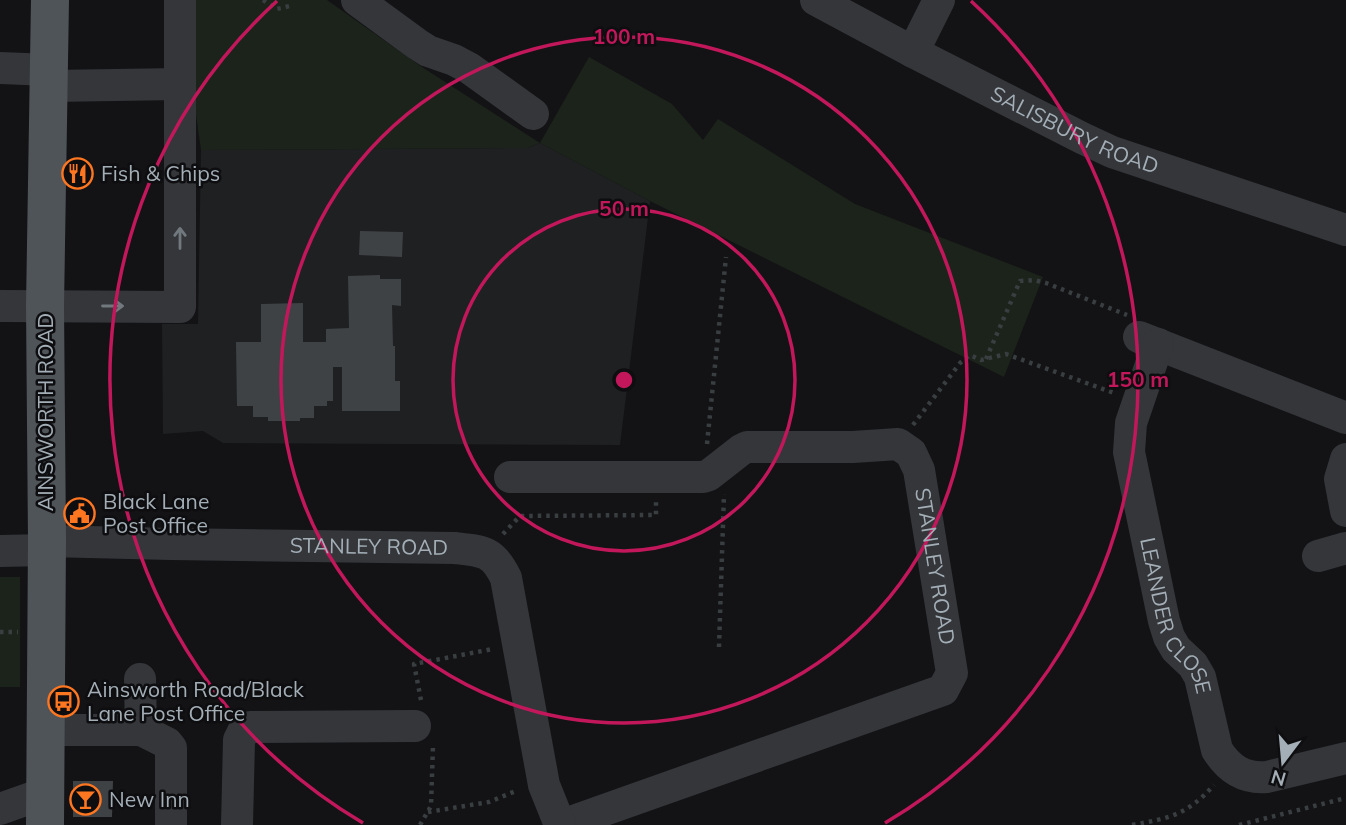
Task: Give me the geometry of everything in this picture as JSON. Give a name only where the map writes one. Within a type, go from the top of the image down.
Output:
[{"type":"main road","name":"AINSWORTH ROAD","points":[[45,809],[45,306],[50,0]]},
{"type":"street","points":[[0,306],[180,307],[180,0]]},
{"type":"street","points":[[357,0],[428,51],[454,60],[521,95]]},
{"type":"street","name":"SALISBURY ROAD","points":[[816,0],[1112,152],[1346,230]]},
{"type":"street","points":[[913,52],[939,0]]},
{"type":"street","points":[[0,68],[50,78],[180,84]]},
{"type":"street","name":"LEANDER CLOSE","points":[[1230,766],[1217,750],[1200,677],[1169,637],[1129,452],[1131,423],[1138,402],[1148,340],[1346,418]]},
{"type":"street","points":[[510,477],[703,477],[747,447],[853,447],[898,444]]},
{"type":"street","name":"STANLEY ROAD","points":[[0,551],[47,546],[455,548],[484,552],[499,564],[506,578],[542,779],[561,825],[943,690],[952,673],[919,470],[911,453],[898,444]]},
{"type":"street","points":[[1346,459],[1340,479],[1346,511]]},
{"type":"street","points":[[140,679],[141,730]]},
{"type":"street","points":[[237,825],[239,740],[243,732],[250,727],[420,726]]},
{"type":"street","points":[[45,730],[141,730],[167,743],[171,748],[171,825]]},
{"type":"street","points":[[1230,766],[1247,776],[1257,778],[1346,758]]},
{"type":"street","points":[[0,809],[45,809]]},
{"type":"path","points":[[263,0],[276,9],[294,5]]},
{"type":"path","points":[[986,359],[1020,281]]},
{"type":"path","points":[[898,444],[960,363],[970,355],[981,360],[1006,354],[1138,402]]},
{"type":"path","points":[[484,552],[520,516],[656,514],[656,477]]},
{"type":"path","points":[[421,825],[431,806],[433,737],[420,726],[414,664],[518,644]]},
{"type":"path","points":[[1134,825],[1187,810],[1202,799],[1230,766]]},
{"type":"path","points":[[428,812],[489,802],[542,779]]},
{"type":"path","points":[[1239,825],[1346,798]]},
{"type":"shaded area","points":[[191,0],[327,0],[422,67],[540,143],[527,148],[201,150],[192,86]]},
{"type":"shaded area","points":[[589,57],[672,104],[703,140],[718,119],[855,204],[1043,277],[1004,377],[650,201],[540,143]]},
{"type":"shaded area","points":[[540,143],[650,201],[620,445],[223,443],[203,431],[163,434],[162,324],[198,324],[201,150],[527,148]]},
{"type":"shaded area","points":[[0,577],[20,577],[20,687],[0,687]]},
{"type":"building","points":[[360,231],[403,232],[402,257],[359,255]]},
{"type":"building","points":[[380,275],[380,279],[401,279],[401,306],[392,305],[395,381],[400,381],[400,411],[342,411],[342,367],[333,367],[333,401],[327,401],[327,406],[314,406],[314,418],[268,421],[268,417],[253,417],[253,406],[237,406],[236,342],[261,342],[261,304],[303,303],[303,342],[326,342],[326,329],[349,328],[348,276]]},
{"type":"building","points":[[73,781],[113,781],[112,817],[73,817]]},
{"type":"place","name":"Fish & Chips","points":[[78,174]]},
{"type":"place","name":"Black Lane Post Office","points":[[80,514]]},
{"type":"place","name":"Ainsworth Road/Black Lane Post Office","points":[[64,702]]},
{"type":"place","name":"New Inn","points":[[86,800]]}]
